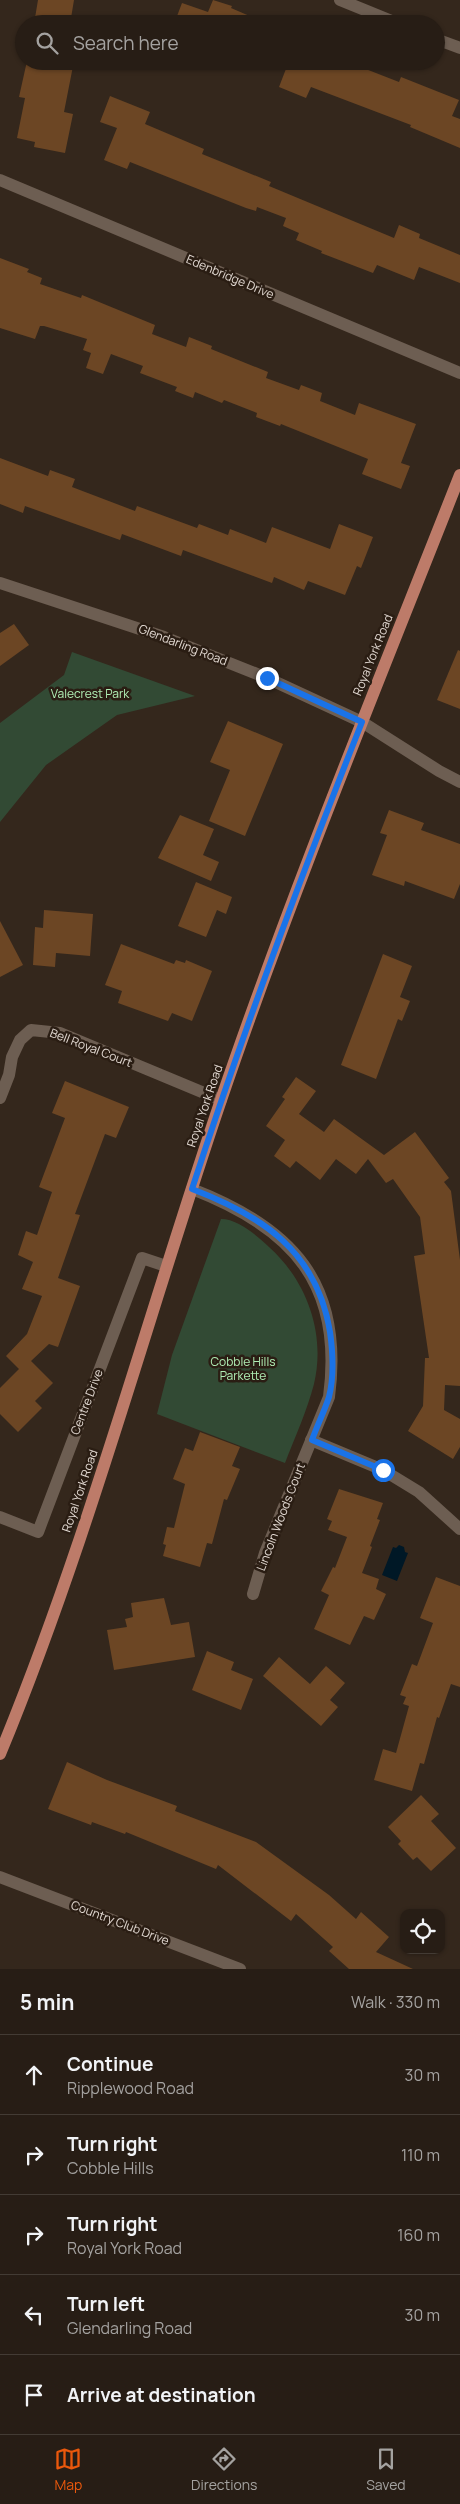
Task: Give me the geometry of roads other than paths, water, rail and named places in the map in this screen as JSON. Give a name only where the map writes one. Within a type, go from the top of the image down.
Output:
[{"type":"main road","name":"Royal York Road","points":[[0,1754],[22,1701],[52,1616],[118,1420],[221,1100],[317,834],[460,475]]},
{"type":"street","points":[[340,0],[378,15]]},
{"type":"street","points":[[445,42],[460,48]]},
{"type":"street","name":"Edenbridge Drive","points":[[0,180],[460,373]]},
{"type":"street","name":"Glendarling Road","points":[[0,583],[164,637],[267,678],[362,722],[438,771],[460,782]]},
{"type":"street","name":"Bell Royal Court","points":[[0,1098],[20,1040],[31,1030],[60,1033],[221,1100]]},
{"type":"street","name":"Lincoln Woods Court","points":[[192,1189],[227,1203],[266,1227],[292,1250],[307,1268],[319,1291],[330,1335],[332,1372],[329,1397],[265,1553],[253,1594]]},
{"type":"street","name":"Centre Drive","points":[[0,1517],[38,1532],[142,1258],[166,1266]]},
{"type":"street","points":[[312,1440],[383,1470],[419,1492],[460,1529]]},
{"type":"street","name":"Country Club Drive","points":[[0,1877],[240,1969]]},
{"type":"water","points":[[399,1545],[404,1547],[405,1552],[408,1553],[397,1581],[382,1575],[393,1547],[396,1548]]},
{"type":"park label","name":"Valecrest Park","points":[[90,694]]},
{"type":"park label","name":"Cobble Hills Parkette","points":[[243,1369]]}]
